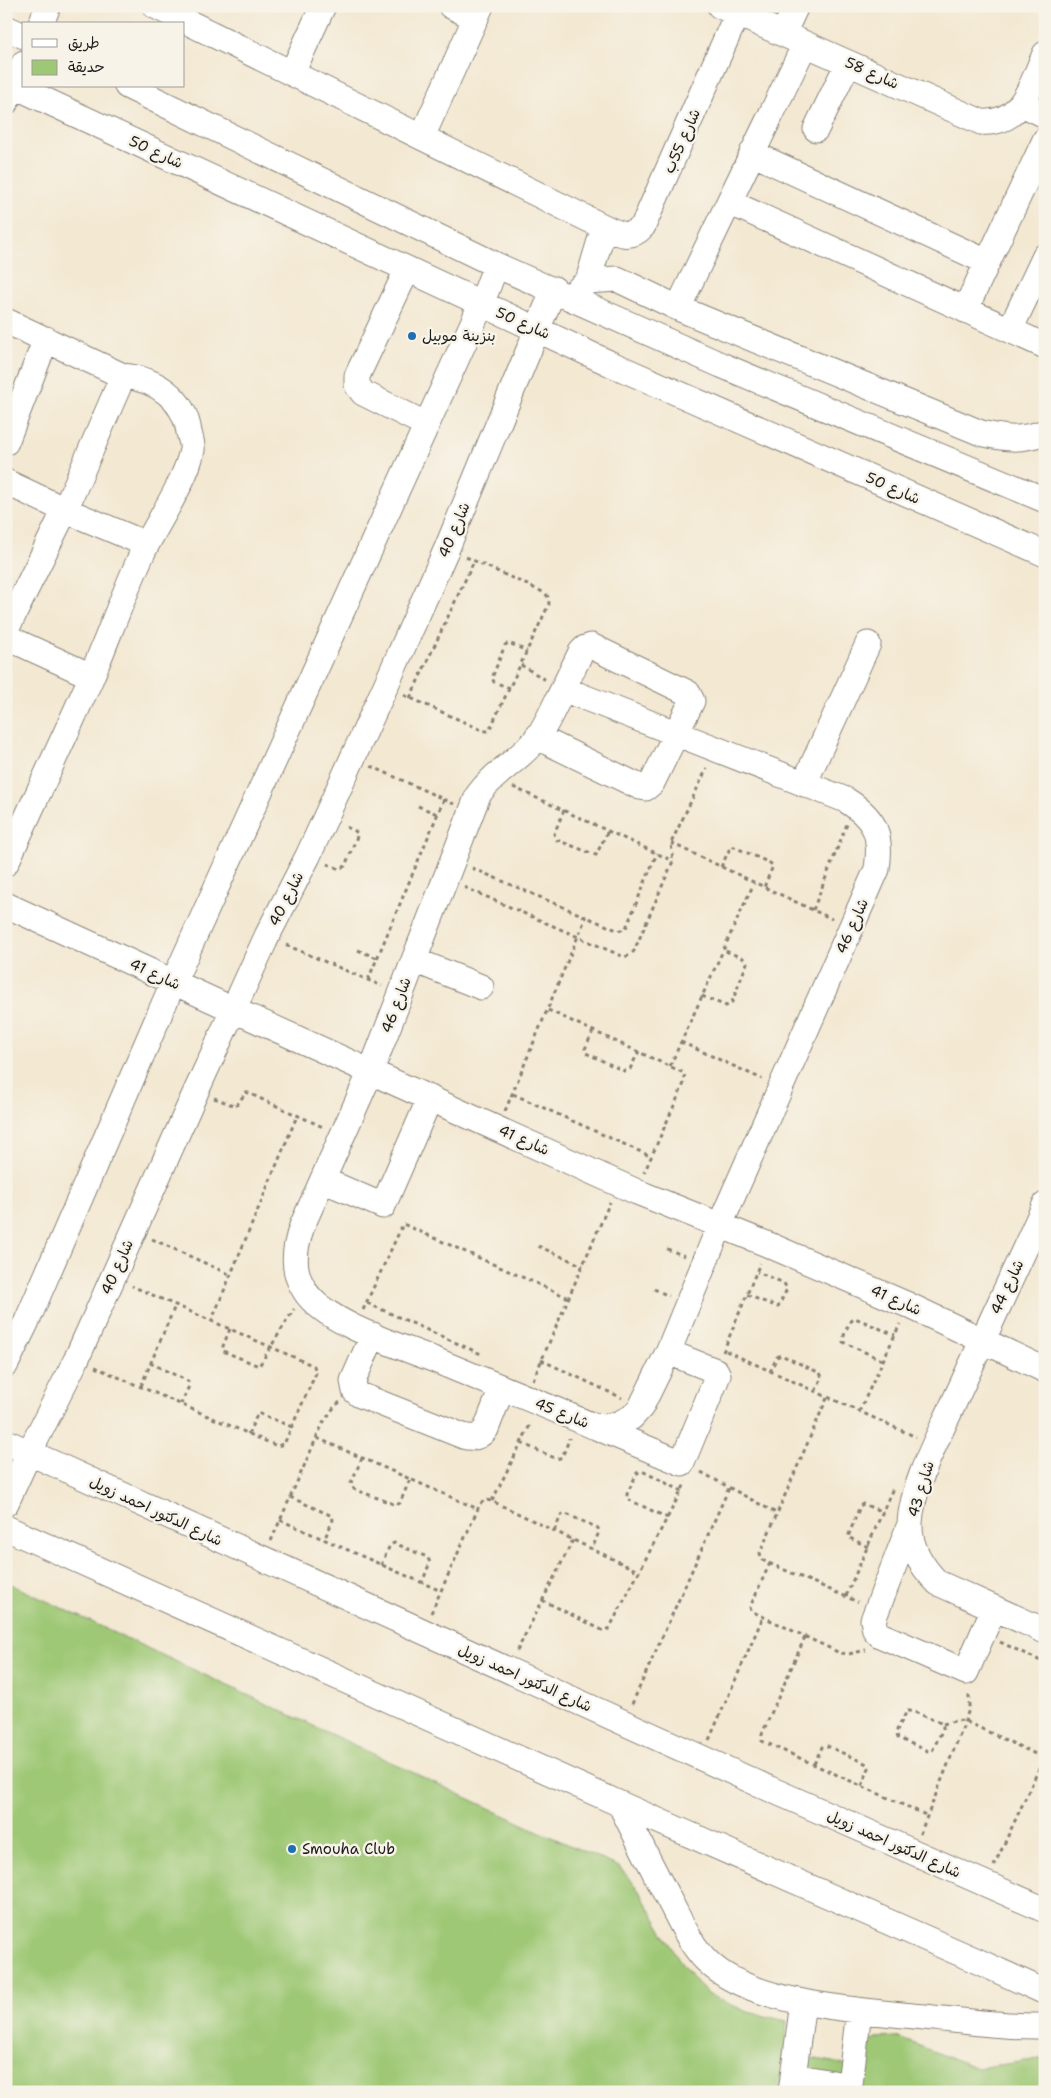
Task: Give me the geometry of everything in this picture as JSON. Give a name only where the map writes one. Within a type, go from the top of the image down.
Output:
[{"type":"street","points":[[41,22],[48,6]]},
{"type":"street","points":[[155,6],[604,226]]},
{"type":"street","points":[[292,73],[323,6]]},
{"type":"street","points":[[422,137],[479,12],[450,6]]},
{"type":"street","points":[[678,308],[752,153],[794,39],[796,6]]},
{"type":"street","name":"شارع 58","points":[[729,10],[982,122],[993,123],[1004,120],[1022,104]]},
{"type":"street","name":"شارع 55ب","points":[[604,226],[619,234],[626,235],[638,231],[643,226],[729,10]]},
{"type":"street","points":[[6,28],[22,35]]},
{"type":"street","points":[[1045,54],[1022,104],[1045,115]]},
{"type":"street","points":[[816,128],[848,63]]},
{"type":"street","points":[[9,90],[22,67]]},
{"type":"street","points":[[131,88],[496,265],[570,289],[721,365],[1045,500]]},
{"type":"street","name":"شارع 50","points":[[9,90],[481,305],[538,329],[609,364],[1045,554]]},
{"type":"street","points":[[965,310],[1045,140]]},
{"type":"street","points":[[752,153],[987,262]]},
{"type":"street","points":[[728,202],[1045,346]]},
{"type":"street","name":"شارع 40","points":[[6,1503],[76,1360],[267,936],[308,856],[386,685],[447,548],[538,329],[570,289],[604,226]]},
{"type":"street","points":[[1010,330],[1045,256]]},
{"type":"street","points":[[6,1364],[31,1312],[173,983],[481,305],[496,265]]},
{"type":"street","points":[[407,270],[357,376],[357,385],[363,393],[426,426]]},
{"type":"street","points":[[570,289],[617,279],[678,308],[981,433],[1004,439],[1028,438],[1045,432]]},
{"type":"street","points":[[6,321],[123,376],[140,378],[159,386],[173,397],[187,418],[192,449],[184,474],[146,544],[122,598],[92,676],[6,863]]},
{"type":"street","points":[[6,442],[46,339]]},
{"type":"street","points":[[6,630],[65,510],[123,376]]},
{"type":"street","points":[[6,482],[65,510],[146,544]]},
{"type":"street","points":[[6,637],[92,676]]},
{"type":"street","points":[[804,784],[868,644]]},
{"type":"street","name":"شارع 46","points":[[305,1292],[296,1270],[295,1245],[371,1071],[478,794],[492,777],[538,737],[582,650],[588,647],[594,646],[690,694],[692,701],[651,785],[643,788],[538,737]]},
{"type":"street","name":"شارع 46","points":[[563,689],[846,800],[863,812],[875,828],[880,849],[877,870],[720,1226]]},
{"type":"street","name":"شارع 41","points":[[6,905],[173,983],[627,1187],[769,1245],[908,1305],[982,1342],[1045,1370]]},
{"type":"street","points":[[414,960],[481,987]]},
{"type":"street","points":[[323,1180],[383,1206],[430,1098]]},
{"type":"street","name":"شارع 44","points":[[982,1342],[1045,1205]]},
{"type":"street","name":"شارع 45","points":[[305,1292],[316,1304],[364,1331],[525,1388],[593,1426],[607,1427],[620,1423],[632,1416],[641,1407],[668,1352],[720,1226]]},
{"type":"street","points":[[364,1331],[353,1381],[355,1391],[360,1395],[468,1438],[474,1438],[483,1433],[525,1388]]},
{"type":"street","name":"شارع 43","points":[[982,1342],[921,1442],[919,1486],[910,1524],[914,1549],[926,1571],[938,1583],[1045,1631]]},
{"type":"street","points":[[593,1426],[688,1466],[718,1377],[720,1361],[668,1352]]},
{"type":"street","name":"شارع الدكتور احمد زويل","points":[[6,1442],[262,1560],[1045,1910]]},
{"type":"street","points":[[910,1524],[879,1623],[966,1672],[994,1608]]},
{"type":"street","points":[[6,1528],[620,1804],[1045,1992]]},
{"type":"street","points":[[620,1804],[689,1938],[708,1962],[728,1978],[750,1989],[803,2002],[859,2011],[998,2024],[1045,2026]]},
{"type":"street","points":[[803,2002],[792,2084],[849,2089],[859,2011]]},
{"type":"path","points":[[386,685],[410,698],[487,732],[491,729],[549,604],[548,597],[447,548]]},
{"type":"path","points":[[410,698],[474,561]]},
{"type":"path","points":[[510,688],[494,682],[492,678],[506,645],[509,643],[527,651]]},
{"type":"path","points":[[521,665],[563,689]]},
{"type":"path","points":[[449,869],[579,937],[624,956],[632,954],[673,861],[671,843],[716,749]]},
{"type":"path","points":[[352,757],[472,811]]},
{"type":"path","points":[[492,777],[673,861]]},
{"type":"path","points":[[368,980],[444,799]]},
{"type":"path","points":[[813,910],[854,805]]},
{"type":"path","points":[[418,806],[437,814]]},
{"type":"path","points":[[564,810],[554,834],[557,840],[596,856],[608,831]]},
{"type":"path","points":[[308,856],[338,868],[345,866],[357,832],[325,819]]},
{"type":"path","points":[[671,843],[851,928]]},
{"type":"path","points":[[721,867],[732,846],[770,863],[773,866],[764,887]]},
{"type":"path","points":[[449,869],[586,917],[616,931],[624,930],[657,853]]},
{"type":"path","points":[[670,1066],[754,883]]},
{"type":"path","points":[[498,1128],[586,917]]},
{"type":"path","points":[[267,936],[401,994]]},
{"type":"path","points":[[358,950],[377,958]]},
{"type":"path","points":[[702,996],[726,1006],[732,1002],[747,963],[743,958],[723,950]]},
{"type":"path","points":[[492,1501],[521,1443],[525,1388],[541,1360],[583,1266],[627,1187],[650,1156],[685,1081],[685,1075],[682,1071],[548,1010]]},
{"type":"path","points":[[593,1031],[585,1049],[586,1053],[624,1071],[630,1070],[639,1051]]},
{"type":"path","points":[[681,1042],[781,1088]]},
{"type":"path","points":[[213,1099],[217,1098],[236,1106],[246,1092],[342,1136]]},
{"type":"path","points":[[512,1094],[650,1156]]},
{"type":"path","points":[[212,1322],[297,1116]]},
{"type":"path","points":[[364,1331],[367,1303],[403,1224],[569,1298]]},
{"type":"path","points":[[134,1228],[149,1237],[231,1275]]},
{"type":"path","points":[[769,1245],[720,1361],[770,1372],[921,1442]]},
{"type":"path","points":[[538,1246],[583,1266]]},
{"type":"path","points":[[747,1296],[778,1307],[787,1289],[784,1283],[757,1272]]},
{"type":"path","points":[[76,1360],[280,1446],[284,1444],[316,1373],[314,1366],[112,1277]]},
{"type":"path","points":[[230,1330],[223,1346],[223,1351],[257,1366],[261,1365],[270,1346],[305,1292]]},
{"type":"path","points":[[367,1303],[490,1358]]},
{"type":"path","points":[[859,1412],[908,1305]]},
{"type":"path","points":[[141,1386],[175,1306]]},
{"type":"path","points":[[882,1360],[843,1342],[843,1338],[852,1320],[855,1318],[895,1335]]},
{"type":"path","points":[[770,1372],[777,1357],[781,1355],[820,1373],[822,1377],[815,1392]]},
{"type":"path","points":[[541,1360],[641,1407]]},
{"type":"path","points":[[150,1363],[188,1381],[189,1386],[181,1404]]},
{"type":"path","points":[[262,1560],[323,1423],[335,1406],[355,1391]]},
{"type":"path","points":[[770,1563],[750,1606],[751,1611],[840,1653],[850,1654],[868,1649],[879,1623],[846,1597],[770,1563],[762,1560],[760,1553],[827,1398]]},
{"type":"path","points":[[248,1434],[258,1413],[292,1427]]},
{"type":"path","points":[[521,1443],[557,1459],[562,1457],[569,1440],[568,1437]]},
{"type":"path","points":[[317,1438],[478,1509]]},
{"type":"path","points":[[362,1458],[351,1484],[354,1489],[397,1505],[410,1479]]},
{"type":"path","points":[[542,1600],[602,1630],[607,1630],[640,1572],[682,1491],[688,1466],[776,1513]]},
{"type":"path","points":[[668,1518],[627,1499],[627,1494],[638,1473],[642,1471],[682,1491]]},
{"type":"path","points":[[846,1597],[894,1487]]},
{"type":"path","points":[[624,1722],[729,1488]]},
{"type":"path","points":[[290,1497],[332,1516],[333,1520],[324,1540]]},
{"type":"path","points":[[423,1632],[478,1509],[485,1500],[492,1501],[640,1572]]},
{"type":"path","points":[[868,1547],[848,1537],[860,1506],[864,1504],[883,1512]]},
{"type":"path","points":[[554,1531],[564,1513],[598,1528],[599,1532],[592,1549]]},
{"type":"path","points":[[280,1520],[441,1591]]},
{"type":"path","points":[[508,1670],[573,1540]]},
{"type":"path","points":[[381,1565],[390,1545],[394,1543],[428,1557],[430,1562],[422,1583]]},
{"type":"path","points":[[702,1758],[762,1617]]},
{"type":"path","points":[[982,1634],[1045,1663]]},
{"type":"path","points":[[805,1637],[761,1738],[764,1742],[928,1816]]},
{"type":"path","points":[[912,1852],[928,1816],[969,1709],[969,1690],[966,1672]]},
{"type":"path","points":[[942,1724],[943,1729],[938,1742],[931,1751],[899,1739],[896,1734],[904,1714],[909,1711],[942,1724],[958,1720],[965,1721],[1044,1758],[985,1884]]},
{"type":"path","points":[[814,1764],[824,1745],[835,1749],[868,1765],[870,1768],[862,1786]]},
{"type":"green space","name":"Smouha Club","points":[[6,1582],[538,1831],[619,1867],[636,1886],[683,1966],[707,1994],[748,2012],[787,2021],[785,2053],[863,2068],[866,2047],[876,2038],[896,2037],[977,2068],[1040,2059],[1045,2060],[1045,2092],[6,2092]]},
{"type":"place","name":"بنزينة موبيل","points":[[412,336]]},
{"type":"place","name":"Smouha Club","points":[[292,1849]]}]
